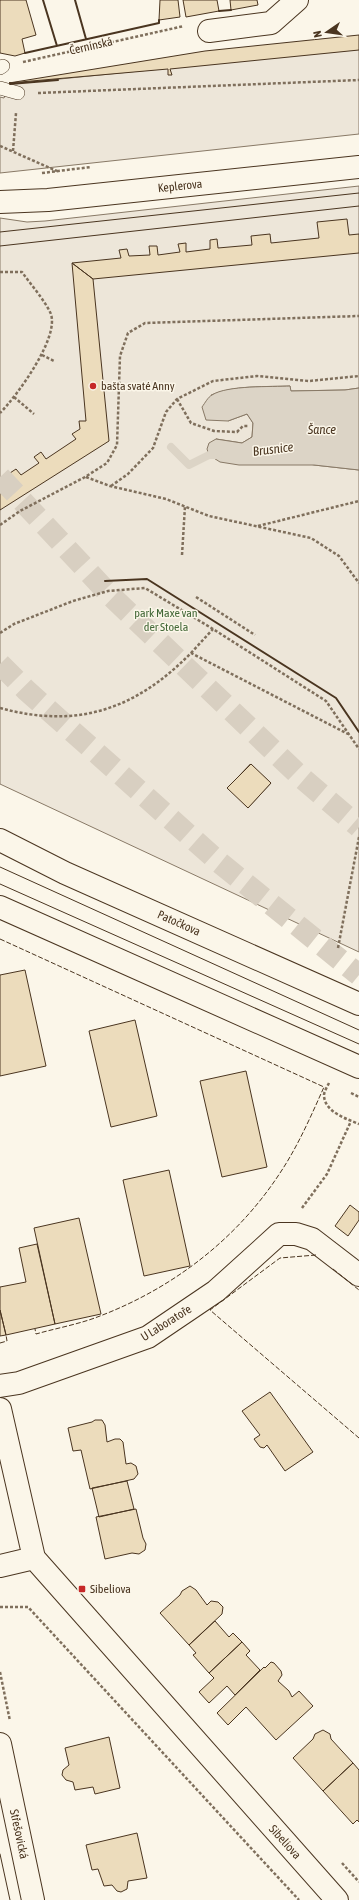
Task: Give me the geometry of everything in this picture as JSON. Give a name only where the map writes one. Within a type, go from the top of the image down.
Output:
[{"type":"street","points":[[209,31],[271,23],[297,0]]},
{"type":"street","name":"Keplerova","points":[[0,202],[48,200],[359,167]]},
{"type":"street","name":"Patočkova","points":[[0,840],[65,873],[359,1004]]},
{"type":"street","points":[[9,911],[359,1067]]},
{"type":"street","name":"U Laboratoře","points":[[0,1386],[19,1383],[148,1337],[216,1291],[279,1234],[304,1236]]},
{"type":"street","points":[[304,1236],[359,1275]]},
{"type":"street","points":[[0,1409],[34,1558],[0,1566]]},
{"type":"street","name":"Sibeliova","points":[[34,1558],[337,1900]]},
{"type":"street","name":"Střešovická","points":[[0,1744],[33,1900]]},
{"type":"lane","points":[[0,88],[18,93]]},
{"type":"lane","points":[[0,901],[9,911]]},
{"type":"path","name":"Černínská","points":[[2,67],[181,25]]},
{"type":"path","points":[[12,151],[18,93],[359,80]]},
{"type":"path","points":[[0,146],[57,171]]},
{"type":"path","points":[[0,272],[22,272],[51,313],[50,337],[42,355],[14,397],[0,413]]},
{"type":"path","points":[[0,525],[20,511],[86,477],[107,463],[117,445],[120,356],[128,333],[145,323],[359,316]]},
{"type":"path","points":[[42,355],[54,361]]},
{"type":"path","points":[[110,486],[128,474],[153,448],[166,412],[178,399],[213,381],[257,376],[309,381],[359,376]]},
{"type":"path","points":[[14,397],[34,414]]},
{"type":"path","points":[[178,399],[191,423],[214,431],[237,432],[243,426],[249,426]]},
{"type":"path","points":[[86,477],[110,486],[166,499],[209,516],[311,538],[340,556],[359,584]]},
{"type":"path","points":[[256,527],[359,501]]},
{"type":"path","points":[[182,555],[185,506]]},
{"type":"path","points":[[0,633],[14,624],[73,601],[108,590],[145,588],[213,629],[326,701],[359,749]]},
{"type":"path","points":[[196,597],[256,635]]},
{"type":"path","points":[[0,708],[32,715],[58,716],[104,709],[123,703],[158,684],[213,629]]},
{"type":"path","points":[[190,653],[350,735]]},
{"type":"path","points":[[338,948],[359,837]]},
{"type":"path","points":[[329,1083],[324,1095],[328,1106],[335,1113],[359,1124]]},
{"type":"path","points":[[304,1236],[300,1212],[327,1174],[351,1121]]},
{"type":"path","points":[[0,1607],[28,1607],[299,1900]]},
{"type":"path","points":[[337,1859],[359,1882]]},
{"type":"green space","points":[[359,49],[359,134],[0,173],[0,97],[4,98],[10,84]]},
{"type":"green space","name":"park Maxe van der Stoela","points":[[359,186],[359,388],[345,390],[290,391],[290,386],[250,387],[211,395],[228,421],[247,414],[253,423],[252,437],[242,443],[216,439],[314,465],[359,470],[359,952],[0,784],[0,218],[27,222]],"holes":[[[250,764],[271,783],[248,808],[228,788]]]},
{"type":"water","name":"Šance","points":[[290,386],[291,391],[345,390],[359,388],[359,470],[314,465],[239,465],[220,462],[209,455],[207,449],[209,443],[216,439],[242,443],[252,437],[253,423],[247,414],[228,421],[206,420],[202,407],[211,396],[219,392],[239,388]]},
{"type":"building","points":[[0,0],[26,0],[36,35],[22,39],[25,53],[15,56],[0,53]]},
{"type":"building","points":[[160,0],[178,0],[180,17],[159,20]]},
{"type":"building","points":[[183,0],[217,0],[219,11],[186,17]]},
{"type":"building","points":[[230,0],[257,0],[258,5],[231,10]]},
{"type":"building","points":[[359,35],[359,50],[170,69],[172,75],[168,75],[168,69],[9,83],[205,51]]},
{"type":"building","points":[[347,219],[349,235],[359,234],[359,253],[93,279],[72,263],[121,258],[119,250],[127,249],[129,256],[150,255],[149,246],[157,246],[158,255],[180,252],[178,244],[186,243],[186,252],[210,249],[210,240],[217,239],[218,248],[252,245],[251,236],[270,234],[271,243],[319,238],[317,222]]},
{"type":"building","name":"bašta svaté Anny","points":[[72,263],[93,279],[109,441],[0,510],[0,488],[14,479],[10,473],[16,469],[21,475],[39,463],[34,457],[41,452],[46,459],[76,439],[72,434],[80,429],[79,421],[86,421]]},
{"type":"building","points":[[251,764],[271,783],[248,808],[227,788]]},
{"type":"building","points":[[25,970],[46,1066],[0,1076],[0,975]]},
{"type":"building","points":[[135,1020],[157,1116],[111,1127],[89,1031]]},
{"type":"building","points":[[246,1071],[267,1167],[222,1177],[200,1081]]},
{"type":"building","points":[[169,1170],[190,1266],[144,1276],[123,1180]]},
{"type":"building","points":[[350,1205],[359,1212],[359,1220],[348,1236],[335,1226]]},
{"type":"building","points":[[79,1218],[101,1314],[55,1324],[34,1228]]},
{"type":"building","points":[[37,1244],[55,1324],[6,1335],[0,1310],[0,1287],[26,1282],[19,1248]]},
{"type":"building","points":[[0,1310],[6,1335],[0,1336]]},
{"type":"building","points":[[270,1392],[313,1452],[285,1471],[267,1445],[264,1448],[260,1447],[254,1439],[260,1435],[242,1411]]},
{"type":"building","points":[[95,1420],[102,1420],[105,1425],[107,1442],[120,1439],[123,1442],[126,1464],[131,1463],[136,1466],[138,1474],[134,1479],[90,1489],[81,1450],[73,1451],[68,1428]]},
{"type":"building","points":[[127,1481],[134,1509],[99,1517],[92,1488]]},
{"type":"building","points":[[136,1509],[143,1538],[146,1544],[145,1550],[139,1554],[132,1553],[105,1559],[96,1517]]},
{"type":"building","points":[[190,1586],[196,1590],[207,1605],[211,1601],[218,1602],[223,1607],[222,1614],[189,1645],[160,1613],[180,1595],[182,1591]]},
{"type":"building","points":[[215,1621],[229,1637],[233,1633],[242,1642],[209,1673],[193,1655],[196,1653],[189,1645]]},
{"type":"building","points":[[242,1642],[250,1651],[246,1655],[260,1670],[235,1695],[227,1686],[209,1703],[199,1692],[214,1678],[209,1673]]},
{"type":"building","points":[[271,1662],[274,1663],[281,1671],[282,1675],[278,1681],[289,1691],[292,1697],[299,1691],[313,1706],[276,1740],[246,1707],[228,1725],[217,1713]]},
{"type":"building","points":[[323,1730],[330,1734],[331,1739],[353,1763],[323,1791],[293,1758],[313,1739],[315,1734]]},
{"type":"building","points":[[109,1737],[120,1788],[95,1794],[93,1787],[75,1790],[73,1782],[66,1780],[62,1775],[63,1770],[69,1765],[65,1748]]},
{"type":"building","points":[[353,1763],[359,1770],[359,1822],[357,1820],[353,1824],[323,1791]]},
{"type":"building","points":[[137,1833],[147,1878],[128,1881],[127,1889],[121,1892],[117,1891],[112,1885],[104,1886],[98,1869],[92,1870],[86,1845]]},
{"type":"waterway","name":"Brusnice","points":[[171,447],[189,465],[209,455],[219,455]]},
{"type":"tunnel","points":[[0,477],[110,595],[302,778],[359,827]]},
{"type":"tunnel","points":[[0,664],[26,690],[220,863],[359,975]]},
{"type":"tram line","points":[[0,232],[359,193]]},
{"type":"tram line","points":[[0,246],[359,206]]},
{"type":"tram line","points":[[0,867],[359,1030]]},
{"type":"tram line","points":[[0,884],[359,1044]]},
{"type":"tram line","points":[[0,1854],[10,1900]]},
{"type":"fence","points":[[0,939],[324,1087],[293,1152],[263,1197],[244,1219],[201,1259],[178,1276],[127,1305],[76,1324],[36,1334],[35,1329]]},
{"type":"fence","points":[[316,1255],[280,1258],[210,1310],[359,1438]]},
{"type":"fence","points":[[333,1269],[359,1290]]},
{"type":"fence","points":[[0,1343],[7,1341],[6,1335]]},
{"type":"wall","points":[[43,0],[57,46]]},
{"type":"wall","points":[[75,0],[86,39]]},
{"type":"wall","points":[[219,11],[231,10]]},
{"type":"wall","points":[[25,53],[159,23],[159,20]]},
{"type":"wall","points":[[10,83],[58,80]]},
{"type":"wall","points":[[105,581],[147,579],[336,698],[359,732]]},
{"type":"place","name":"bašta svaté Anny","points":[[93,386]]},
{"type":"place","name":"Sibeliova","points":[[82,1589]]}]
